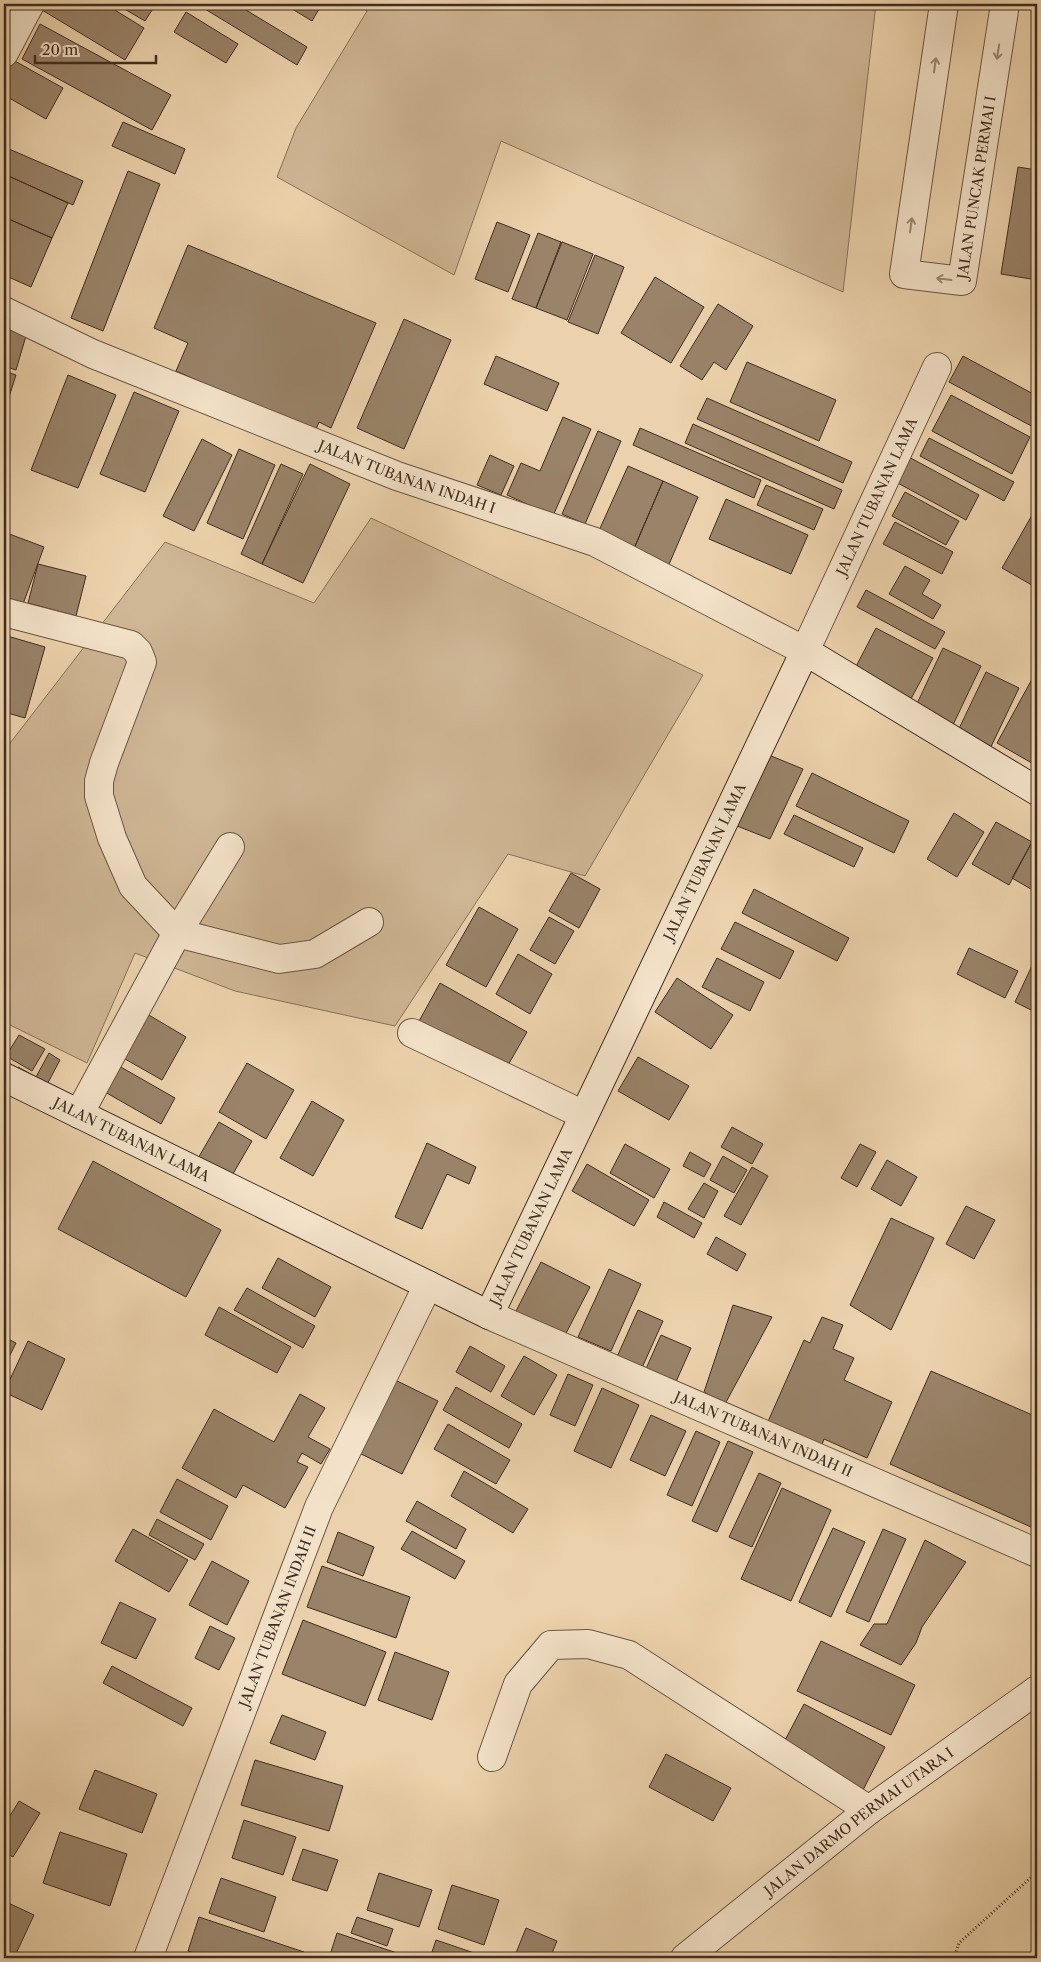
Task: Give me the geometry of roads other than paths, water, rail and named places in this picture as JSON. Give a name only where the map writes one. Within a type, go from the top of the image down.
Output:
[{"type":"street","points":[[4,53],[30,4]]},
{"type":"street","name":"JALAN PUNCAK PERMAI I","points":[[944,4],[904,274],[962,281],[1005,4]]},
{"type":"street","name":"JALAN TUBANAN INDAH I","points":[[4,311],[93,354],[397,476],[595,542],[805,652]]},
{"type":"street","name":"JALAN TUBANAN LAMA","points":[[4,1077],[489,1315],[805,652],[937,367]]},
{"type":"street","points":[[4,612],[131,646],[138,652],[142,662],[104,762],[99,781],[99,796],[112,838],[133,886],[177,932],[279,959],[315,954],[369,922]]},
{"type":"street","points":[[805,652],[1037,791]]},
{"type":"street","points":[[79,1114],[177,932],[230,847]]},
{"type":"street","points":[[412,1033],[584,1115]]},
{"type":"street","name":"JALAN TUBANAN INDAH II","points":[[148,1958],[319,1507],[428,1285]]},
{"type":"street","name":"JALAN TUBANAN INDAH II","points":[[489,1315],[1037,1553]]},
{"type":"street","points":[[492,1757],[518,1684],[550,1645],[588,1644],[629,1655],[869,1810]]},
{"type":"street","name":"JALAN DARMO PERMAI UTARA I","points":[[685,1958],[869,1810],[1037,1690]]}]
